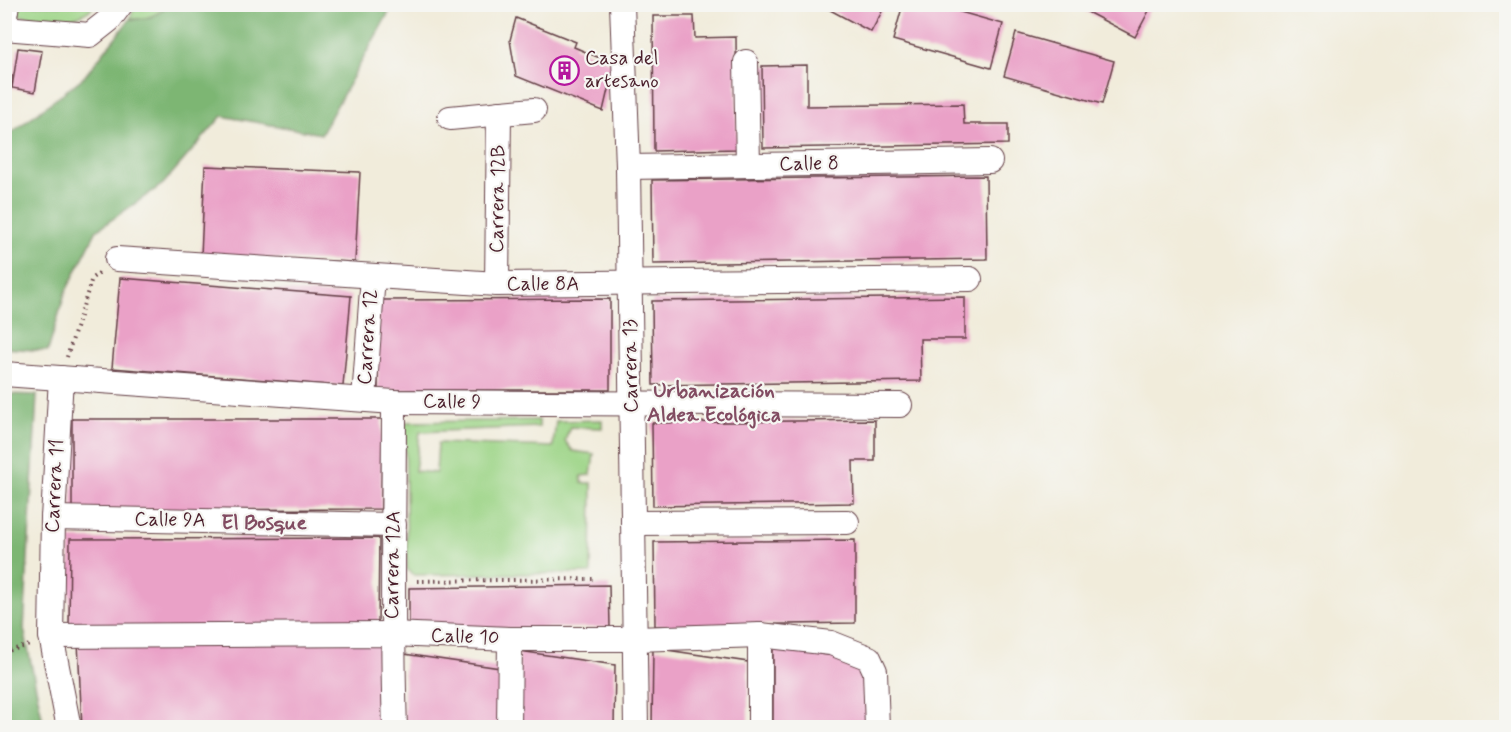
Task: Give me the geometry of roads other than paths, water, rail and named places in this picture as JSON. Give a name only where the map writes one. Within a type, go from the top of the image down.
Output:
[{"type":"street","points":[[4,24],[7,4]]},
{"type":"street","name":"Carrera 13","points":[[622,4],[628,167],[636,728]]},
{"type":"street","points":[[4,28],[90,35],[115,12]]},
{"type":"street","points":[[746,62],[748,165]]},
{"type":"street","points":[[450,117],[534,110]]},
{"type":"street","name":"Carrera 12B","points":[[497,284],[500,113]]},
{"type":"street","name":"Calle 8","points":[[628,167],[990,161]]},
{"type":"street","name":"Calle 8A","points":[[117,259],[497,284],[630,285],[969,279]]},
{"type":"street","name":"Carrera 12","points":[[364,399],[373,276]]},
{"type":"street","name":"Calle 9","points":[[4,374],[394,402],[900,405]]},
{"type":"street","name":"Carrera 11","points":[[61,378],[53,518],[51,636],[69,728]]},
{"type":"street","name":"Carrera 12A","points":[[394,402],[392,634],[395,728]]},
{"type":"street","name":"Calle 9A","points":[[53,518],[394,525]]},
{"type":"street","points":[[633,523],[847,522]]},
{"type":"street","name":"Calle 10","points":[[51,636],[392,634],[510,639],[635,639],[760,635],[831,643],[859,653],[874,663],[877,728]]},
{"type":"street","points":[[760,635],[760,728]]},
{"type":"street","points":[[508,728],[510,639]]},
{"type":"place","name":"Casa del artesano","points":[[564,70]]},
{"type":"district","name":"Urbanización Aldea Ecológica","points":[[714,403]]},
{"type":"district","name":"El Bosque","points":[[264,523]]}]
